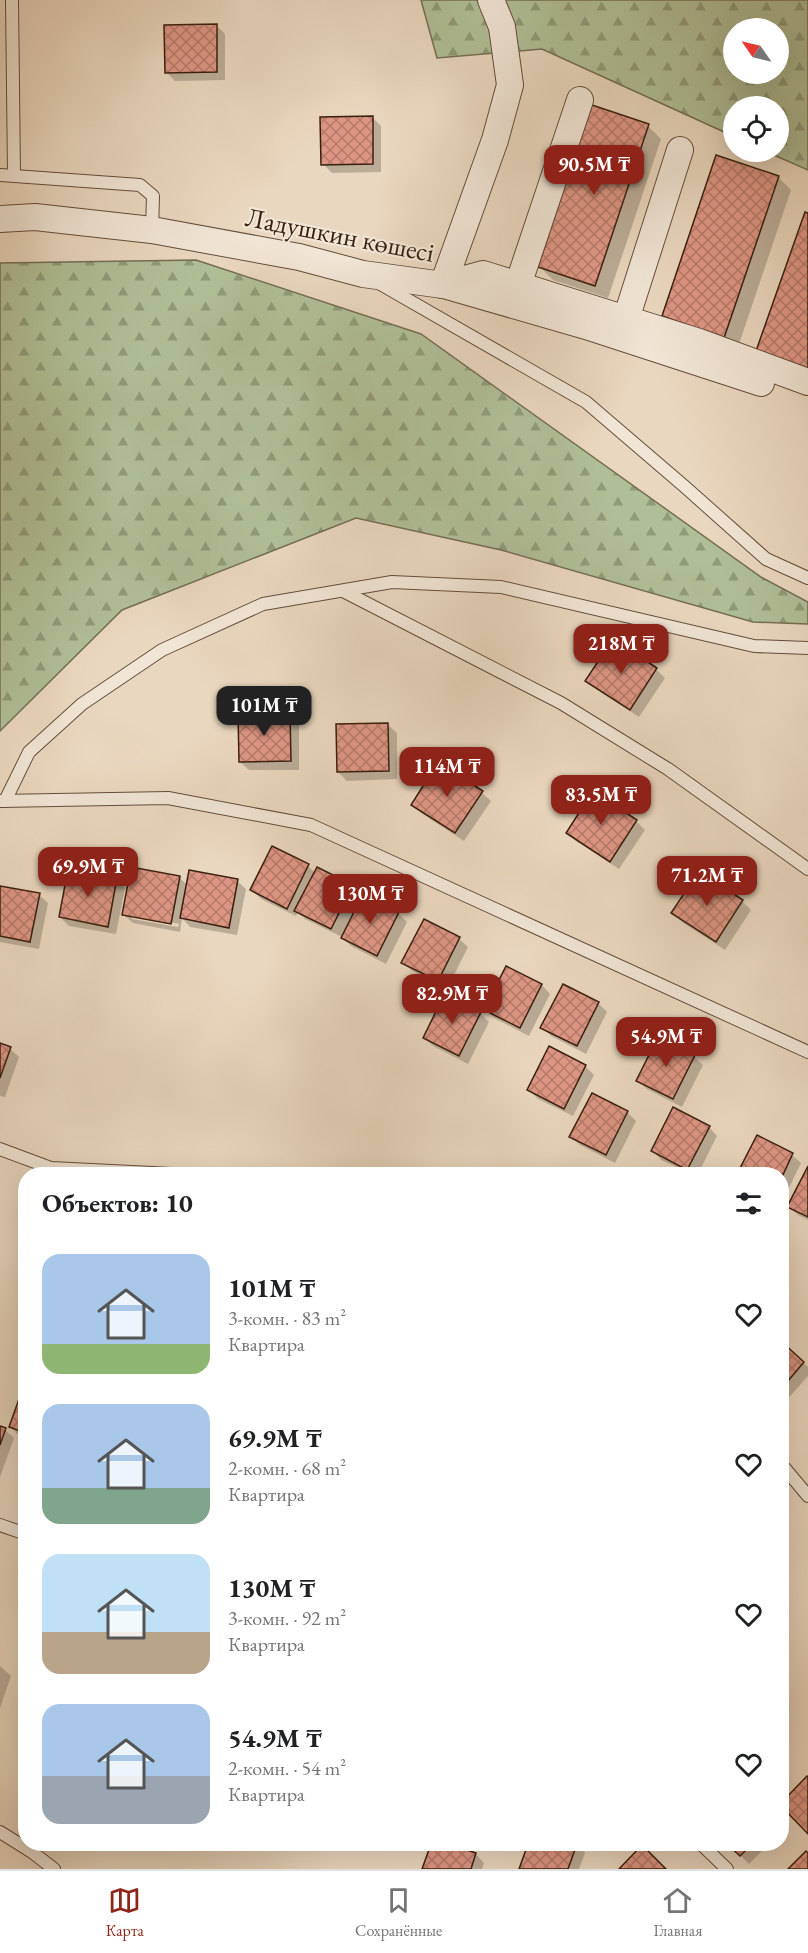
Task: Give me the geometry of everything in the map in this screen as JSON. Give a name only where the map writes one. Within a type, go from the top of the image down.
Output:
[{"type":"street","name":"Ладушкин көшесі","points":[[0,219],[35,217],[152,230],[299,257],[363,274],[443,285],[495,140],[510,86],[502,27],[491,0]]},
{"type":"street","points":[[518,285],[580,100]]},
{"type":"street","points":[[626,319],[680,150]]},
{"type":"street","points":[[443,285],[483,274],[699,342],[808,382]]},
{"type":"street","points":[[443,285],[586,326],[808,398]]},
{"type":"lane","points":[[12,0],[14,175]]},
{"type":"lane","points":[[0,175],[140,185],[153,196],[152,230]]},
{"type":"lane","points":[[363,274],[586,402],[766,559],[808,578]]},
{"type":"lane","points":[[808,648],[754,646],[501,587],[392,582],[263,604],[162,650],[82,704],[29,752],[3,801],[168,798],[311,825],[808,1052]]},
{"type":"lane","points":[[343,591],[561,702],[668,769],[808,870]]},
{"type":"lane","points":[[0,1149],[48,1167]]},
{"type":"lane","points":[[789,1473],[808,1496]]},
{"type":"lane","points":[[0,1525],[18,1531]]},
{"type":"lane","points":[[0,1832],[18,1843]]},
{"type":"lane","points":[[30,1851],[54,1869]]},
{"type":"lane","points":[[708,1851],[727,1869]]},
{"type":"green space","points":[[421,0],[808,0],[808,170],[789,162],[789,96],[723,96],[723,131],[542,49],[437,58]]},
{"type":"green space","points":[[196,260],[421,334],[761,577],[808,602],[808,624],[753,622],[501,550],[356,518],[122,610],[0,731],[0,263]]},
{"type":"building","points":[[217,24],[217,72],[165,73],[164,25]]},
{"type":"building","points":[[592,105],[649,124],[595,286],[538,267]]},
{"type":"building","points":[[373,116],[373,164],[321,165],[320,117]]},
{"type":"building","points":[[716,155],[723,157],[723,162],[737,162],[779,176],[724,338],[662,316]]},
{"type":"building","points":[[805,212],[808,213],[808,369],[756,351]]},
{"type":"building","points":[[613,639],[657,668],[630,710],[585,681]]},
{"type":"building","points":[[290,713],[291,761],[239,762],[238,714]]},
{"type":"building","points":[[388,723],[389,771],[337,772],[336,724]]},
{"type":"building","points":[[438,762],[483,791],[455,833],[411,805]]},
{"type":"building","points":[[593,791],[637,820],[610,862],[566,833]]},
{"type":"building","points":[[272,846],[309,864],[287,909],[250,890]]},
{"type":"building","points":[[131,867],[180,876],[171,924],[122,915]]},
{"type":"building","points":[[317,867],[353,885],[331,929],[294,911]]},
{"type":"building","points":[[68,869],[117,878],[108,927],[59,917]]},
{"type":"building","points":[[189,870],[238,879],[229,928],[180,918]]},
{"type":"building","points":[[699,871],[743,900],[716,942],[671,913]]},
{"type":"building","points":[[0,886],[40,893],[30,942],[0,936]]},
{"type":"building","points":[[363,894],[399,912],[377,956],[341,938]]},
{"type":"building","points":[[424,919],[460,937],[438,981],[401,963]]},
{"type":"building","points":[[506,966],[542,984],[520,1028],[484,1010]]},
{"type":"building","points":[[563,984],[599,1002],[577,1046],[540,1028]]},
{"type":"building","points":[[445,993],[481,1012],[459,1056],[423,1038]]},
{"type":"building","points":[[658,1037],[695,1055],[673,1099],[636,1081]]},
{"type":"building","points":[[0,1043],[11,1047],[0,1078]]},
{"type":"building","points":[[549,1046],[586,1065],[564,1109],[527,1090]]},
{"type":"building","points":[[592,1093],[628,1111],[606,1155],[569,1137]]},
{"type":"building","points":[[673,1107],[710,1126],[689,1167],[681,1167],[651,1151]]},
{"type":"building","points":[[757,1135],[793,1153],[787,1167],[741,1167]]},
{"type":"building","points":[[808,1166],[808,1217],[789,1208],[789,1203]]},
{"type":"building","points":[[789,1348],[804,1362],[789,1380]]},
{"type":"building","points":[[18,1402],[18,1430],[9,1427]]},
{"type":"building","points":[[0,1426],[6,1428],[0,1445]]},
{"type":"building","points":[[808,1777],[808,1834],[789,1814],[789,1795]]},
{"type":"building","points":[[428,1851],[476,1853],[471,1869],[422,1869]]},
{"type":"building","points":[[525,1851],[574,1851],[568,1869],[519,1869]]},
{"type":"building","points":[[636,1851],[648,1851],[666,1869],[619,1869]]},
{"type":"building","points":[[735,1851],[745,1851],[740,1856]]},
{"type":"building","points":[[806,1851],[808,1869],[788,1869]]}]
